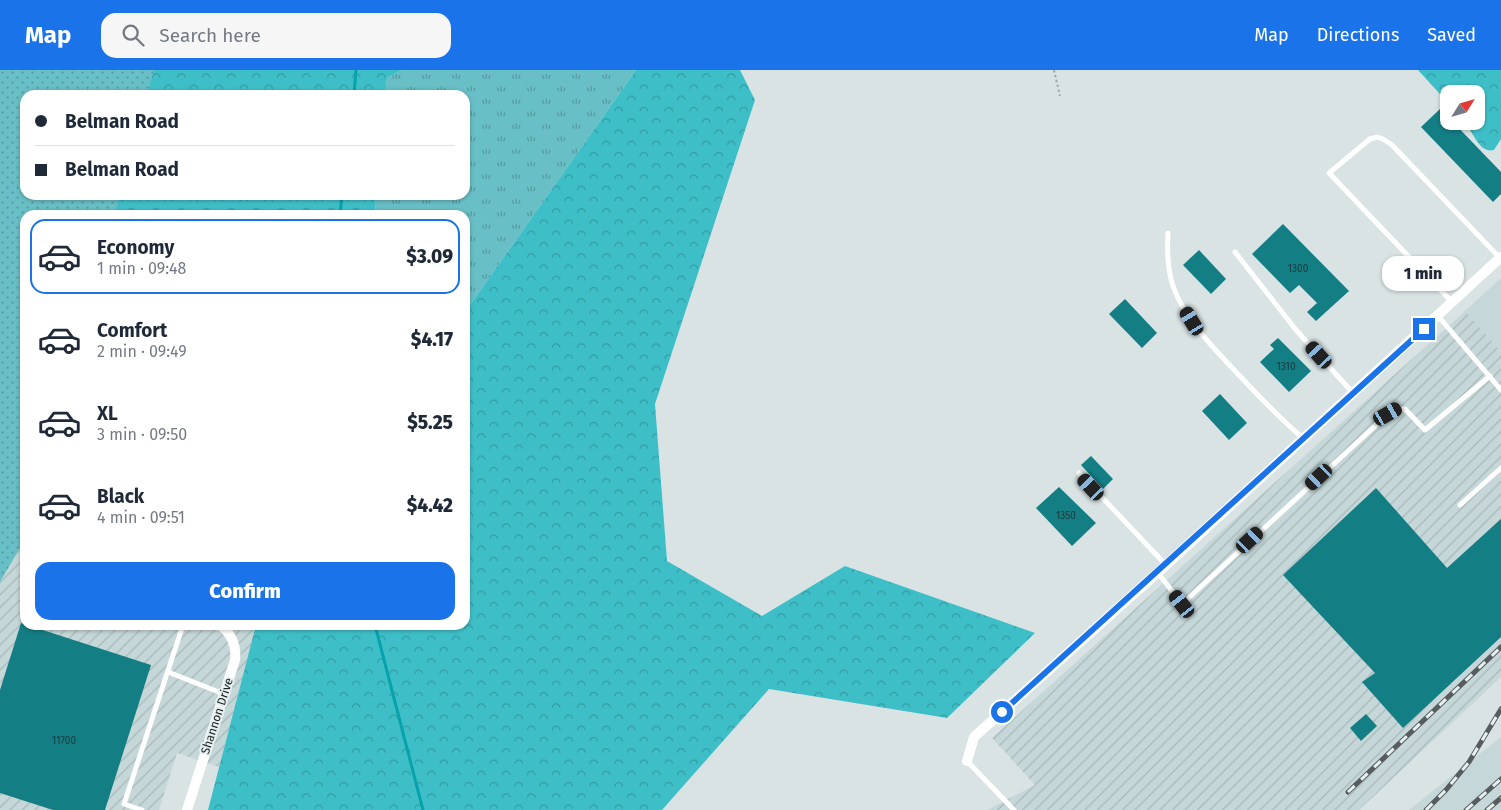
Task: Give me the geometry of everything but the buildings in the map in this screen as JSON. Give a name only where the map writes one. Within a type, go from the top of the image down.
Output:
[{"type":"street","points":[[967,761],[974,737],[1162,569],[1500,257]]},
{"type":"street","name":"Shannon Drive","points":[[187,810],[236,654],[230,636],[225,630]]},
{"type":"lane","points":[[1453,302],[1329,173],[1370,139],[1383,139],[1402,154],[1500,257]]},
{"type":"lane","points":[[1168,233],[1168,259],[1173,285],[1192,321],[1206,340],[1287,425],[1304,439]]},
{"type":"lane","points":[[1235,252],[1296,330],[1354,393]]},
{"type":"lane","points":[[1438,316],[1501,390]]},
{"type":"lane","points":[[1079,474],[1162,569],[1182,604],[1388,414],[1396,409],[1405,409],[1425,430],[1490,376]]},
{"type":"lane","points":[[1460,505],[1501,468]]},
{"type":"lane","points":[[142,810],[124,804],[181,630]]},
{"type":"lane","points":[[168,672],[224,694]]},
{"type":"lane","points":[[967,761],[1014,810]]},
{"type":"path","points":[[1054,70],[1060,96]]},
{"type":"shaded area","points":[[1501,278],[1501,352],[1465,311]]},
{"type":"shaded area","points":[[1465,311],[1501,352],[1501,677],[1359,810],[987,810],[1035,785],[992,738]]},
{"type":"shaded area","points":[[20,548],[20,630],[255,630],[219,767],[177,753],[159,810],[0,810],[0,582]]},
{"type":"shaded area","points":[[1501,737],[1501,810],[1409,810]]},
{"type":"green space","points":[[0,70],[402,70],[387,78],[386,90],[20,90],[20,200],[376,200],[375,210],[20,210],[20,547],[0,581]]},
{"type":"green space","points":[[0,70],[154,70],[148,90],[20,90],[20,200],[119,200],[116,210],[20,210],[20,548],[0,582]]},
{"type":"green space","points":[[402,70],[636,70],[470,305],[470,210],[375,210],[376,200],[470,200],[470,90],[386,90],[387,78]]},
{"type":"green space","points":[[636,70],[740,70],[755,100],[655,404],[667,561],[762,616],[845,566],[1035,633],[947,718],[769,689],[662,810],[208,810],[255,630],[470,630],[470,305]]},
{"type":"green space","points":[[1418,70],[1501,70],[1501,139],[1494,150],[1484,149],[1470,130],[1485,130],[1485,85],[1440,85],[1440,94]]},
{"type":"waterway","points":[[354,90],[356,70]]},
{"type":"waterway","points":[[340,210],[342,200]]},
{"type":"waterway","points":[[376,630],[423,810]]},
{"type":"railway","points":[[1348,792],[1501,647]]},
{"type":"railway","points":[[1426,810],[1446,790],[1469,762],[1501,709]]},
{"type":"railway","points":[[1466,810],[1501,779]]},
{"type":"railway","points":[[1487,810],[1501,798]]},
{"type":"route","points":[[1002,712],[1424,329]]}]
